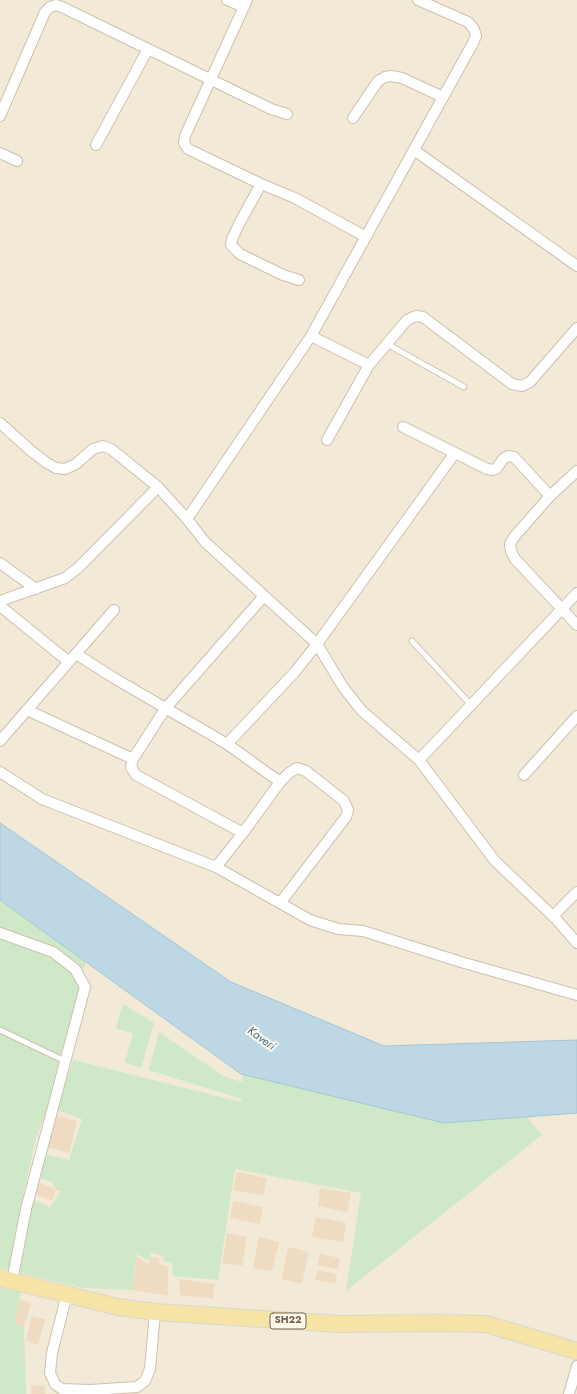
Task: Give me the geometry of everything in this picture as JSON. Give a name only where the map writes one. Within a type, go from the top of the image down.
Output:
[{"type":"main road","name":"SH22","points":[[6,1279],[118,1307],[155,1312],[340,1324],[486,1324],[577,1351]]},
{"type":"street","points":[[227,0],[245,4],[185,136],[184,143],[188,149],[261,184],[295,198],[366,237]]},
{"type":"street","points":[[187,519],[312,336],[473,43],[476,36],[474,29],[468,22],[418,0]]},
{"type":"street","points":[[0,116],[45,12],[51,4],[62,7],[271,109],[287,114]]},
{"type":"street","points":[[96,145],[148,49]]},
{"type":"street","points":[[353,118],[378,81],[385,77],[391,76],[402,78],[443,97]]},
{"type":"street","points":[[414,150],[577,266]]},
{"type":"street","points":[[0,152],[17,161]]},
{"type":"street","points":[[261,184],[239,224],[232,239],[231,245],[240,254],[299,280]]},
{"type":"street","points":[[327,440],[369,365],[407,320],[416,316],[423,317],[512,384],[522,386],[530,382],[577,328]]},
{"type":"street","points":[[312,336],[369,365]]},
{"type":"street","points":[[0,423],[30,450],[56,468],[65,468],[76,464],[94,449],[103,446],[111,449],[158,487],[187,519],[205,542],[317,644],[342,687],[362,711],[419,760],[495,861],[553,916],[577,943]]},
{"type":"street","points":[[403,427],[487,470],[497,468],[503,459],[508,456],[514,458],[550,496]]},
{"type":"street","points":[[227,744],[294,673],[317,644],[455,453]]},
{"type":"street","points":[[577,471],[550,496],[514,537],[510,544],[511,552],[515,559],[577,625]]},
{"type":"street","points":[[0,601],[65,578],[78,568],[158,487]]},
{"type":"street","points":[[0,563],[36,589]]},
{"type":"street","points":[[419,760],[577,593]]},
{"type":"street","points":[[243,833],[136,775],[131,767],[133,759],[165,709],[264,596]]},
{"type":"street","points":[[0,606],[69,662]]},
{"type":"street","points":[[0,741],[114,610]]},
{"type":"street","points":[[76,654],[165,709],[227,744],[280,782]]},
{"type":"street","points":[[27,710],[133,759]]},
{"type":"street","points":[[524,774],[577,716]]},
{"type":"street","points":[[216,867],[280,782],[289,773],[297,768],[306,771],[344,801],[348,810],[346,817],[280,903]]},
{"type":"street","points":[[0,772],[42,799],[216,867],[310,920],[338,929],[363,931],[461,962],[577,994]]},
{"type":"street","points":[[553,916],[577,892]]},
{"type":"street","points":[[0,933],[53,952],[75,969],[85,986],[6,1279]]},
{"type":"street","points":[[67,1294],[52,1354],[50,1373],[55,1384],[62,1389],[90,1392],[137,1387],[145,1381],[150,1369],[155,1312]]},
{"type":"street","points":[[569,1394],[577,1366]]},
{"type":"lane","points":[[387,344],[464,387]]},
{"type":"lane","points":[[412,641],[471,706]]},
{"type":"lane","points":[[0,1030],[65,1061]]},
{"type":"shaded area","points":[[0,0],[577,0],[577,1394],[0,1394]]},
{"type":"green space","points":[[0,900],[86,962],[69,1028],[60,1056],[50,1101],[36,1139],[21,1204],[18,1235],[12,1270],[0,1268]]},
{"type":"green space","points":[[123,1004],[154,1023],[141,1068],[125,1062],[133,1034],[116,1028]]},
{"type":"green space","points":[[159,1032],[223,1076],[242,1082],[243,1074],[444,1123],[526,1116],[542,1135],[346,1291],[361,1193],[235,1169],[218,1280],[173,1276],[172,1263],[163,1261],[164,1256],[151,1253],[150,1261],[137,1254],[132,1290],[83,1288],[16,1272],[33,1200],[50,1207],[61,1191],[56,1190],[52,1182],[39,1178],[46,1154],[69,1160],[82,1119],[57,1110],[73,1060],[241,1102],[241,1099],[149,1070]]},
{"type":"green space","points":[[0,1278],[23,1283],[15,1320],[16,1324],[24,1326],[26,1394],[0,1394]]},
{"type":"water","name":"Kaveri","points":[[0,823],[231,982],[384,1046],[577,1040],[577,1113],[444,1123],[241,1074],[0,900]]},
{"type":"building","points":[[54,1115],[77,1121],[69,1153],[46,1147]]},
{"type":"building","points":[[237,1172],[267,1178],[263,1196],[233,1190]]},
{"type":"building","points":[[33,1180],[56,1190],[52,1201],[32,1193]]},
{"type":"building","points":[[320,1188],[351,1193],[347,1212],[318,1206]]},
{"type":"building","points":[[233,1201],[263,1207],[260,1224],[230,1218]]},
{"type":"building","points":[[316,1217],[346,1223],[343,1242],[312,1237]]},
{"type":"building","points":[[227,1233],[247,1237],[242,1266],[222,1263]]},
{"type":"building","points":[[259,1237],[279,1242],[272,1271],[253,1268]]},
{"type":"building","points":[[288,1247],[309,1252],[302,1284],[282,1279]]},
{"type":"building","points":[[320,1254],[340,1258],[338,1269],[318,1265]]},
{"type":"building","points":[[137,1257],[149,1265],[151,1257],[160,1258],[159,1264],[168,1266],[168,1296],[132,1290]]},
{"type":"building","points":[[318,1270],[337,1274],[335,1284],[315,1280]]},
{"type":"building","points":[[179,1279],[215,1284],[213,1299],[180,1295]]},
{"type":"building","points":[[20,1299],[31,1304],[24,1326],[16,1324],[17,1321],[15,1320]]},
{"type":"building","points":[[32,1316],[45,1319],[38,1345],[26,1341]]},
{"type":"building","points":[[31,1385],[45,1386],[45,1394],[31,1394]]}]
